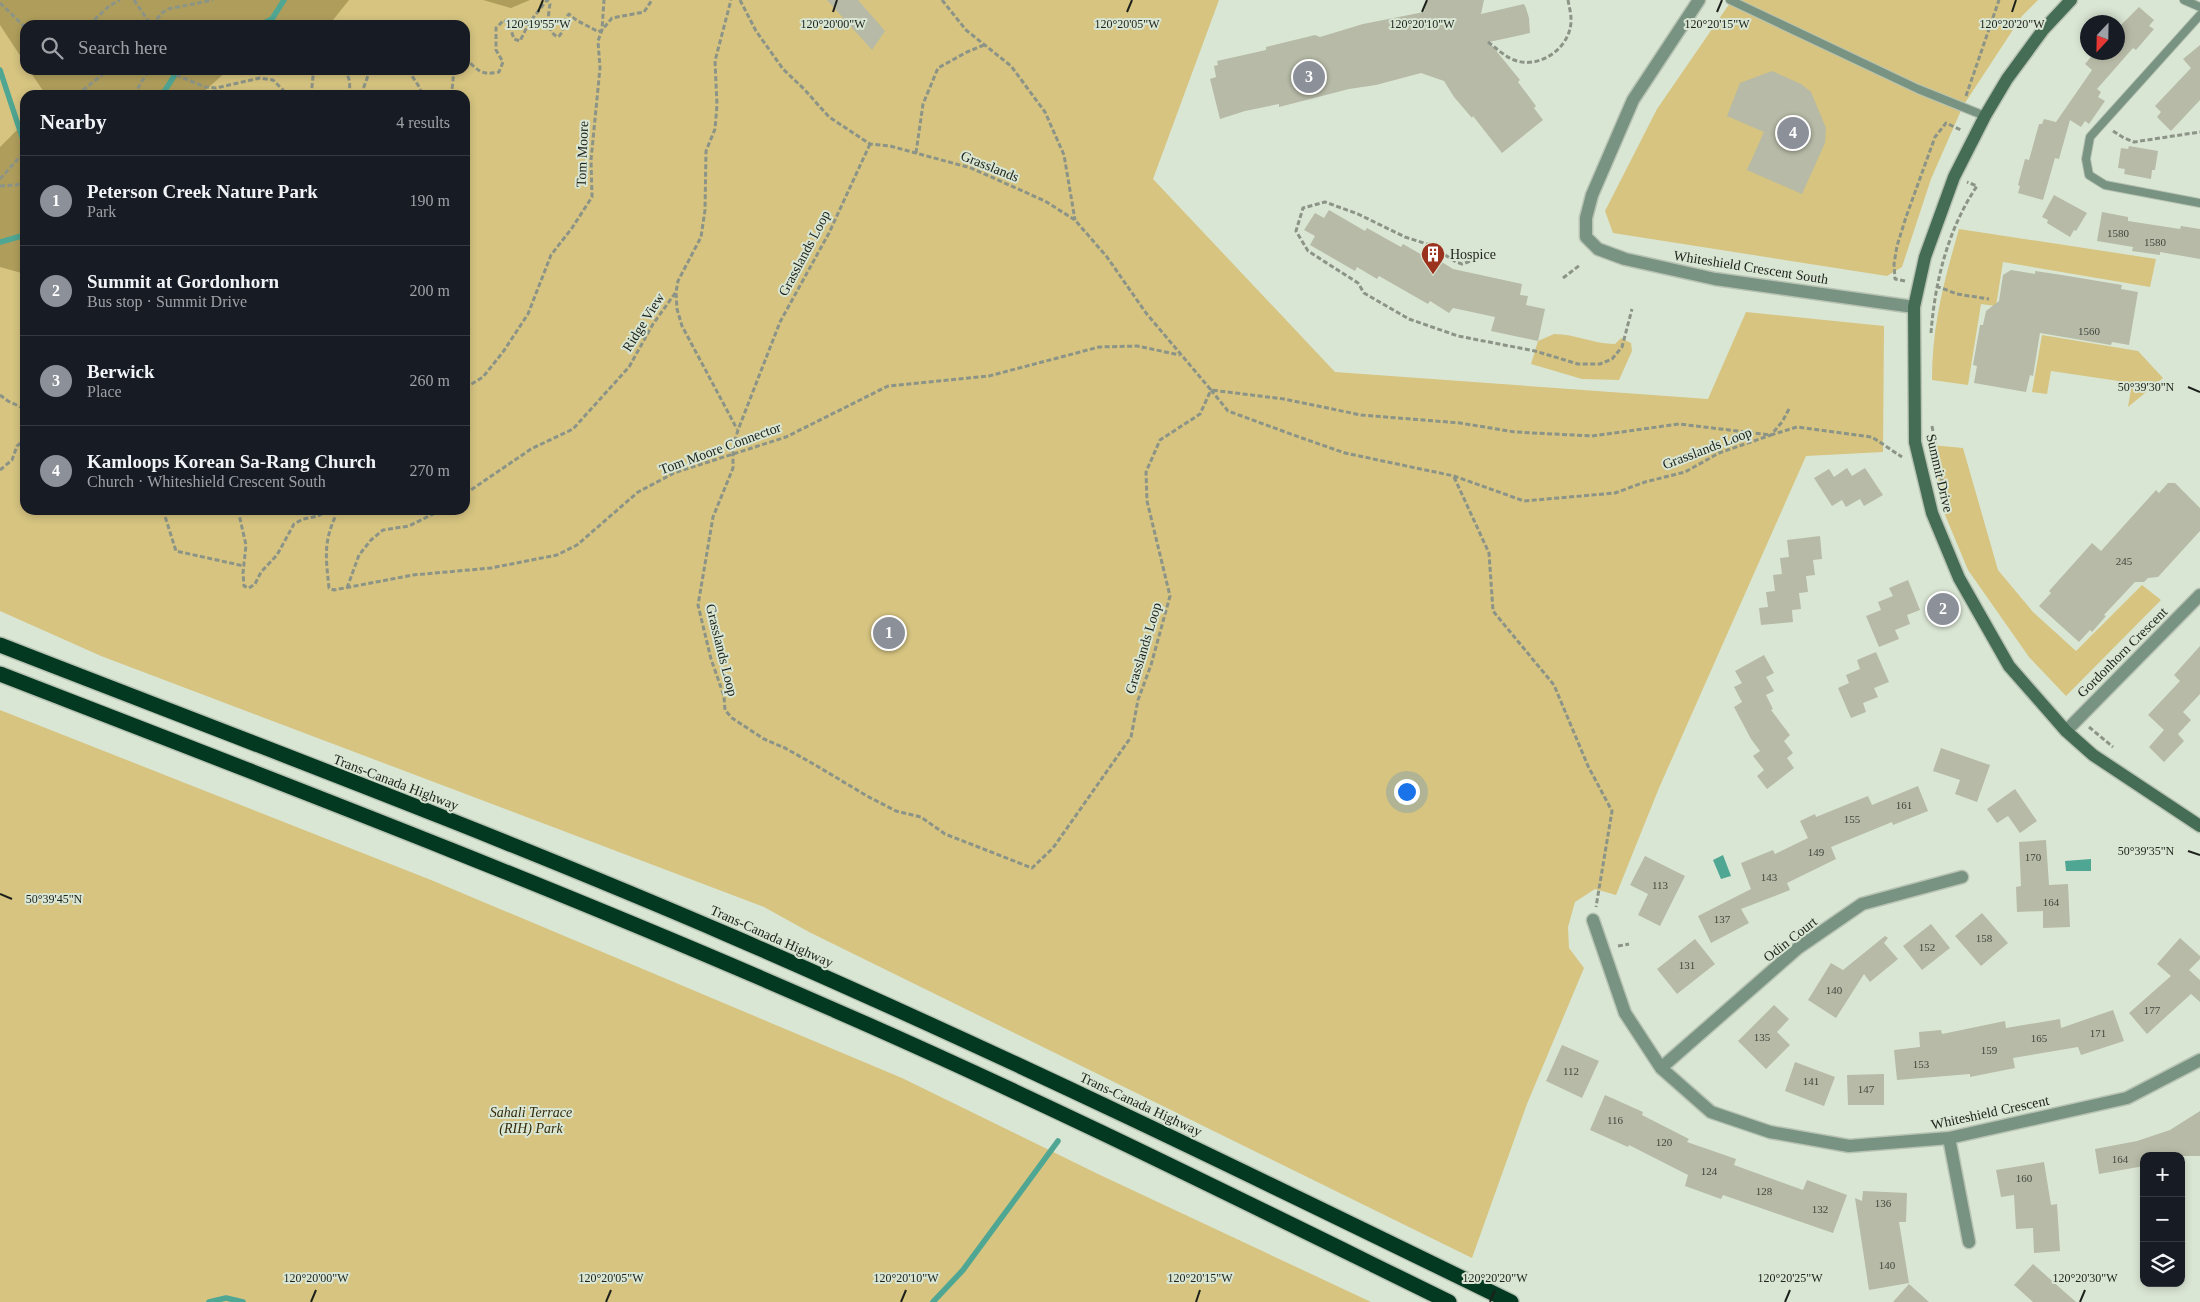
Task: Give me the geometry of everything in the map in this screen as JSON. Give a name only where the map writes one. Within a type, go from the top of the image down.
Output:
[{"type":"highway","name":"Trans-Canada Highway","points":[[0,645],[504,842],[738,939],[968,1040],[1271,1184],[1511,1302]]},
{"type":"highway","points":[[0,674],[603,911],[832,1009],[1087,1125],[1449,1302]]},
{"type":"main road","name":"Summit Drive","points":[[2071,0],[2043,30],[2007,80],[1985,116],[1954,177],[1925,257],[1914,307],[1915,442],[1932,514],[1959,578],[2009,666],[2066,731],[2092,755],[2200,826]]},
{"type":"street","name":"Whiteshield Crescent South","points":[[1699,0],[1634,100],[1592,195],[1586,218],[1586,237],[1598,249],[1625,259],[1715,279],[1914,307]]},
{"type":"street","name":"Gordonhorn Crescent","points":[[2066,731],[2200,595]]},
{"type":"street","name":"Odin Court","points":[[1661,1068],[1798,948],[1862,904],[1962,878]]},
{"type":"street","name":"Whiteshield Crescent","points":[[1593,920],[1625,1013],[1661,1068],[1711,1112],[1770,1132],[1849,1146],[1948,1138],[2126,1098],[2200,1060]]},
{"type":"street","points":[[1948,1138],[1969,1242]]},
{"type":"lane","points":[[1730,0],[1918,89],[1985,116]]},
{"type":"lane","points":[[2184,0],[2200,7]]},
{"type":"lane","points":[[2200,15],[2090,137],[2086,159],[2089,175],[2105,185],[2200,202]]},
{"type":"path","points":[[94,20],[109,6],[120,0]]},
{"type":"path","points":[[134,0],[148,20]]},
{"type":"path","points":[[156,20],[162,13],[168,10],[213,0]]},
{"type":"path","points":[[470,64],[476,71],[499,72],[504,62],[496,50],[496,28],[504,20],[509,24],[514,39],[520,41],[529,23],[546,0],[550,4],[548,19],[555,37],[562,34],[565,18],[569,14],[577,22],[590,26],[598,32],[612,18],[644,12],[652,0]]},
{"type":"path","name":"Tom Moore","points":[[470,385],[483,377],[503,352],[528,314],[551,255],[572,228],[592,197],[591,160],[600,68],[598,41],[602,30],[604,0]]},
{"type":"path","name":"Ridge View","points":[[470,491],[532,449],[573,429],[629,367],[653,324],[676,292],[678,281],[701,238],[705,210],[706,151],[715,129],[716,61],[731,0]]},
{"type":"path","name":"Grasslands","points":[[740,0],[756,31],[783,69],[829,117],[870,144],[890,146],[971,168],[1045,201],[1075,220],[1107,257],[1146,314],[1211,390]]},
{"type":"path","points":[[942,0],[966,30],[1011,66],[1045,112],[1064,156],[1075,220]]},
{"type":"path","points":[[1488,42],[1516,61],[1537,62],[1556,52],[1568,36],[1572,20],[1568,0]]},
{"type":"path","points":[[1963,106],[1999,0]]},
{"type":"path","points":[[0,3],[20,22]]},
{"type":"path","points":[[916,153],[923,104],[938,68],[967,52],[985,45]]},
{"type":"path","points":[[83,90],[102,75]]},
{"type":"path","points":[[137,90],[145,75]]},
{"type":"path","points":[[176,75],[205,87],[216,88],[260,78],[273,80],[282,90]]},
{"type":"path","points":[[312,90],[313,75]]},
{"type":"path","points":[[348,75],[349,90]]},
{"type":"path","points":[[363,90],[368,75]]},
{"type":"path","points":[[411,75],[419,90]]},
{"type":"path","points":[[452,90],[454,75]]},
{"type":"path","points":[[1908,281],[1895,280],[1894,264],[1897,246],[1935,137],[1946,123],[1974,136]]},
{"type":"path","points":[[2102,123],[2124,138],[2134,142],[2200,132]]},
{"type":"path","name":"Grasslands Loop","points":[[870,144],[829,233],[780,322],[738,430],[732,455],[733,468],[713,517],[698,606],[711,659],[724,696],[724,710],[732,718],[764,739],[785,748],[896,811],[921,817],[945,834],[1032,868],[1053,848],[1132,737],[1138,700],[1151,665],[1170,596],[1147,502],[1146,472],[1160,440],[1200,414],[1211,390],[1228,411],[1299,438],[1345,453],[1454,476],[1524,501],[1615,493],[1645,482],[1685,472],[1719,453],[1771,436],[1789,409]]},
{"type":"path","points":[[0,179],[20,157]]},
{"type":"path","points":[[0,186],[20,183]]},
{"type":"path","points":[[1931,334],[1933,304],[1951,235],[1962,208],[1977,186]]},
{"type":"path","points":[[1477,259],[1462,264],[1456,262],[1430,245],[1405,237],[1358,214],[1325,202],[1303,208],[1296,232],[1308,251],[1358,284],[1364,293],[1409,319],[1458,336],[1535,351],[1578,364],[1600,364],[1612,359],[1622,347],[1632,309]]},
{"type":"path","points":[[1563,278],[1580,266]]},
{"type":"path","points":[[1937,286],[1957,294],[1989,299]]},
{"type":"path","points":[[676,292],[677,309],[682,326],[738,430]]},
{"type":"path","name":"Tom Moore Connector","points":[[346,588],[413,575],[491,568],[557,555],[577,545],[638,492],[674,473],[786,437],[888,386],[989,376],[1099,347],[1137,346],[1181,355]]},
{"type":"path","points":[[1211,390],[1284,399],[1360,415],[1460,423],[1515,432],[1592,436],[1679,424],[1771,436],[1798,427],[1872,437],[1902,457]]},
{"type":"path","points":[[0,395],[20,407]]},
{"type":"path","points":[[1931,417],[1942,483]]},
{"type":"path","points":[[0,470],[12,460],[17,446],[20,444]]},
{"type":"path","points":[[1454,476],[1489,553],[1493,611],[1554,685],[1588,766],[1612,811],[1593,920]]},
{"type":"path","points":[[165,515],[176,551],[244,566]]},
{"type":"path","points":[[239,515],[246,545],[244,586],[249,588],[255,584],[261,572],[277,555],[294,524],[303,519],[320,515]]},
{"type":"path","points":[[336,515],[328,533],[326,550],[329,588],[334,590],[346,588],[359,555],[371,540],[383,530],[410,526],[431,515]]},
{"type":"green space","points":[[0,0],[1219,0],[1153,179],[1335,372],[1708,399],[1746,312],[1884,326],[1883,452],[1806,456],[1659,788],[1616,895],[1595,889],[1575,902],[1568,927],[1569,948],[1584,968],[1527,1104],[1472,1258],[809,932],[764,907],[101,656],[0,611]]},
{"type":"green space","points":[[1732,0],[2038,0],[2022,16],[1963,106],[1931,179],[1902,267],[1887,276],[1613,233],[1605,211],[1657,109]]},
{"type":"green space","points":[[1959,229],[2156,259],[2150,287],[2003,262],[1996,306],[1981,304],[1968,385],[1932,380],[1934,341],[1940,303]]},
{"type":"green space","points":[[1554,334],[1607,344],[1615,344],[1621,338],[1631,343],[1632,351],[1619,380],[1582,379],[1531,364],[1538,341]]},
{"type":"green space","points":[[2042,335],[2138,351],[2163,378],[2128,407],[2132,383],[2051,371],[2047,394],[2032,392]]},
{"type":"green space","points":[[1932,445],[1963,448],[1998,570],[2033,612],[2076,651],[2142,585],[2161,600],[2066,696],[2029,657],[1968,570],[1943,510]]},
{"type":"green space","name":"Sahali Terrace (RIH) Park","points":[[0,710],[431,880],[902,1078],[1098,1174],[1371,1302],[0,1302]]},
{"type":"shaded area","points":[[0,0],[349,0],[333,20],[20,20],[20,55],[0,25]]},
{"type":"shaded area","points":[[483,0],[530,0],[511,8]]},
{"type":"shaded area","points":[[32,75],[222,75],[206,90],[43,90]]},
{"type":"shaded area","points":[[20,127],[20,273],[0,267],[0,147]]},
{"type":"water","points":[[1723,855],[1731,876],[1721,879],[1713,860]]},
{"type":"water","points":[[2091,859],[2091,871],[2066,871],[2065,861]]},
{"type":"building","points":[[827,0],[858,0],[885,31],[872,50]]},
{"type":"building","points":[[1427,0],[1484,0],[1481,14],[1524,4],[1526,8],[1530,33],[1489,42],[1520,80],[1518,82],[1536,106],[1534,108],[1543,120],[1502,153],[1473,116],[1472,118],[1454,97],[1444,81],[1421,73],[1279,107],[1279,104],[1245,111],[1220,119],[1210,79],[1216,77],[1214,66],[1218,65],[1217,61],[1266,50],[1266,47],[1315,35],[1320,37],[1363,24],[1424,12]]},
{"type":"building","points":[[2139,7],[2154,20],[2149,26],[2154,29],[2136,50],[2133,48],[2125,57],[2125,21]]},
{"type":"building","points":[[2200,45],[2200,100],[2171,131],[2157,117],[2161,112],[2155,106],[2191,68],[2183,59]]},
{"type":"building","points":[[2088,60],[2122,60],[2097,89],[2101,92],[2098,97],[2105,101],[2089,124],[2085,121],[2081,127],[2070,120],[2059,159],[2055,158],[2043,200],[2018,193],[2020,186],[2018,185],[2025,159],[2029,160],[2039,124],[2042,124],[2044,119],[2056,122],[2092,70],[2085,64]]},
{"type":"building","points":[[1772,71],[1801,84],[1811,92],[1826,128],[1825,143],[1802,194],[1747,170],[1764,132],[1727,116],[1740,83]]},
{"type":"building","points":[[2129,146],[2158,151],[2155,170],[2152,170],[2151,179],[2124,174],[2125,169],[2118,168],[2121,148],[2128,149]]},
{"type":"building","points":[[2054,195],[2087,213],[2070,237],[2047,223],[2048,220],[2042,217]]},
{"type":"building","name":"Hospice","points":[[1329,210],[1365,231],[1367,228],[1401,247],[1403,244],[1438,264],[1440,261],[1453,269],[1522,284],[1520,295],[1528,296],[1526,305],[1545,309],[1538,341],[1491,331],[1495,317],[1453,308],[1449,313],[1430,301],[1428,304],[1379,276],[1377,279],[1357,267],[1355,271],[1310,245],[1315,236],[1304,230],[1315,213],[1324,218]]},
{"type":"building","points":[[2102,212],[2128,217],[2128,221],[2180,229],[2181,226],[2200,229],[2200,259],[2160,252],[2160,255],[2132,251],[2133,247],[2097,241]]},
{"type":"building","points":[[2011,270],[2035,274],[2035,271],[2122,285],[2121,289],[2138,292],[2129,345],[2112,342],[2111,345],[2040,333],[2033,376],[2030,375],[2026,392],[1974,383],[1977,366],[1973,365],[1980,325],[1983,325],[1986,311],[1999,301],[2003,275]]},
{"type":"building","points":[[1847,468],[1852,476],[1865,468],[1883,495],[1864,506],[1860,499],[1846,507],[1842,500],[1832,506],[1814,478],[1829,469],[1834,477]]},
{"type":"building","points":[[2168,483],[2175,483],[2200,508],[2200,531],[2158,577],[2148,578],[2144,582],[2135,582],[2104,615],[2106,616],[2092,632],[2090,630],[2079,642],[2039,606],[2051,593],[2049,591],[2092,543],[2101,551],[2156,490],[2159,493]]},
{"type":"building","points":[[1820,536],[1822,559],[1813,560],[1815,575],[1806,576],[1808,592],[1799,593],[1801,609],[1792,610],[1793,622],[1761,625],[1759,608],[1768,607],[1766,592],[1775,591],[1773,575],[1782,574],[1780,558],[1789,557],[1787,540]]},
{"type":"building","points":[[1908,580],[1920,610],[1907,615],[1910,624],[1895,630],[1899,639],[1879,647],[1866,616],[1881,610],[1878,602],[1893,596],[1889,588]]},
{"type":"building","points":[[2200,646],[2200,694],[2183,712],[2191,720],[2178,734],[2184,741],[2164,762],[2149,747],[2164,730],[2148,715],[2180,681],[2174,675]]},
{"type":"building","points":[[1876,652],[1889,682],[1874,688],[1878,697],[1863,703],[1866,712],[1851,718],[1838,688],[1849,683],[1846,675],[1860,669],[1857,660]]},
{"type":"building","points":[[1764,655],[1774,673],[1766,677],[1774,691],[1766,695],[1773,709],[1771,710],[1790,735],[1784,741],[1793,753],[1787,758],[1794,768],[1767,789],[1757,776],[1764,770],[1753,756],[1760,751],[1751,739],[1734,707],[1742,702],[1734,687],[1742,683],[1735,671]]},
{"type":"building","points":[[1941,748],[1990,765],[1977,802],[1955,794],[1960,780],[1933,771]]},
{"type":"building","points":[[1918,786],[1928,811],[1893,825],[1892,822],[1831,847],[1836,859],[1787,883],[1790,890],[1741,909],[1749,923],[1711,943],[1698,916],[1751,889],[1741,863],[1773,850],[1775,854],[1808,838],[1800,821],[1815,814],[1816,817],[1868,796],[1872,805]]},
{"type":"building","points":[[2015,789],[2037,821],[2020,833],[2008,816],[1997,823],[1987,809]]},
{"type":"building","points":[[2046,840],[2049,885],[2068,884],[2070,927],[2043,928],[2043,911],[2017,912],[2016,887],[2021,886],[2019,842]]},
{"type":"building","points":[[1645,856],[1685,876],[1660,926],[1638,915],[1648,894],[1630,885]]},
{"type":"building","points":[[1982,913],[2008,943],[1981,966],[1955,936]]},
{"type":"building","points":[[1931,924],[1950,948],[1922,970],[1903,946]]},
{"type":"building","points":[[1885,936],[1888,938],[1884,943],[1898,959],[1870,982],[1864,974],[1836,1018],[1808,1000],[1831,963],[1843,970]]},
{"type":"building","points":[[2180,938],[2200,956],[2200,959],[2189,970],[2200,980],[2200,1002],[2191,994],[2147,1034],[2129,1013],[2171,976],[2157,964]]},
{"type":"building","points":[[1695,939],[1715,964],[1677,994],[1657,969]]},
{"type":"building","points":[[1774,1005],[1789,1019],[1777,1032],[1790,1045],[1766,1069],[1738,1041]]},
{"type":"building","points":[[2113,1010],[2124,1041],[2081,1055],[2078,1047],[2013,1058],[2015,1068],[1970,1077],[1970,1074],[1897,1080],[1894,1050],[1920,1047],[1919,1032],[1941,1030],[1942,1034],[2005,1021],[2006,1028],[2060,1019],[2061,1028]]},
{"type":"building","points":[[1562,1045],[1599,1061],[1582,1098],[1546,1081]]},
{"type":"building","points":[[1795,1062],[1835,1077],[1824,1106],[1785,1091]]},
{"type":"building","points":[[1884,1074],[1884,1105],[1848,1105],[1847,1075]]},
{"type":"building","points":[[1605,1095],[1643,1112],[1642,1115],[1689,1139],[1687,1142],[1736,1159],[1734,1165],[1803,1190],[1807,1180],[1847,1195],[1833,1233],[1723,1195],[1721,1199],[1685,1186],[1688,1175],[1629,1145],[1628,1147],[1590,1130]]},
{"type":"building","points":[[2200,1111],[2200,1156],[2185,1156],[2185,1152],[2140,1152],[2140,1167],[2099,1174],[2095,1149],[2137,1141],[2170,1130]]},
{"type":"building","points":[[2044,1162],[2051,1205],[2057,1204],[2060,1251],[2034,1253],[2033,1228],[2016,1229],[2014,1195],[2001,1197],[1996,1170]]},
{"type":"building","points":[[1863,1191],[1907,1193],[1906,1222],[1899,1222],[1909,1283],[1869,1290],[1855,1198],[1862,1201]]},
{"type":"building","points":[[2033,1264],[2076,1302],[2033,1302],[2014,1285]]},
{"type":"building","points":[[1909,1284],[1929,1302],[1893,1302]]},
{"type":"waterway","points":[[270,20],[284,0]]},
{"type":"waterway","points":[[0,70],[20,131]]},
{"type":"waterway","points":[[165,90],[175,75]]},
{"type":"waterway","points":[[0,242],[20,236]]},
{"type":"waterway","points":[[933,1302],[963,1270],[1058,1141]]},
{"type":"waterway","points":[[209,1302],[226,1298],[243,1302]]},
{"type":"place","name":"Berwick","points":[[1309,77]]},
{"type":"place","name":"Kamloops Korean Sa-Rang Church","points":[[1793,133]]},
{"type":"place","name":"Hospice","points":[[1433,275]]},
{"type":"place","name":"Summit at Gordonhorn","points":[[1943,609]]},
{"type":"place","name":"Peterson Creek Nature Park","points":[[889,633]]}]
